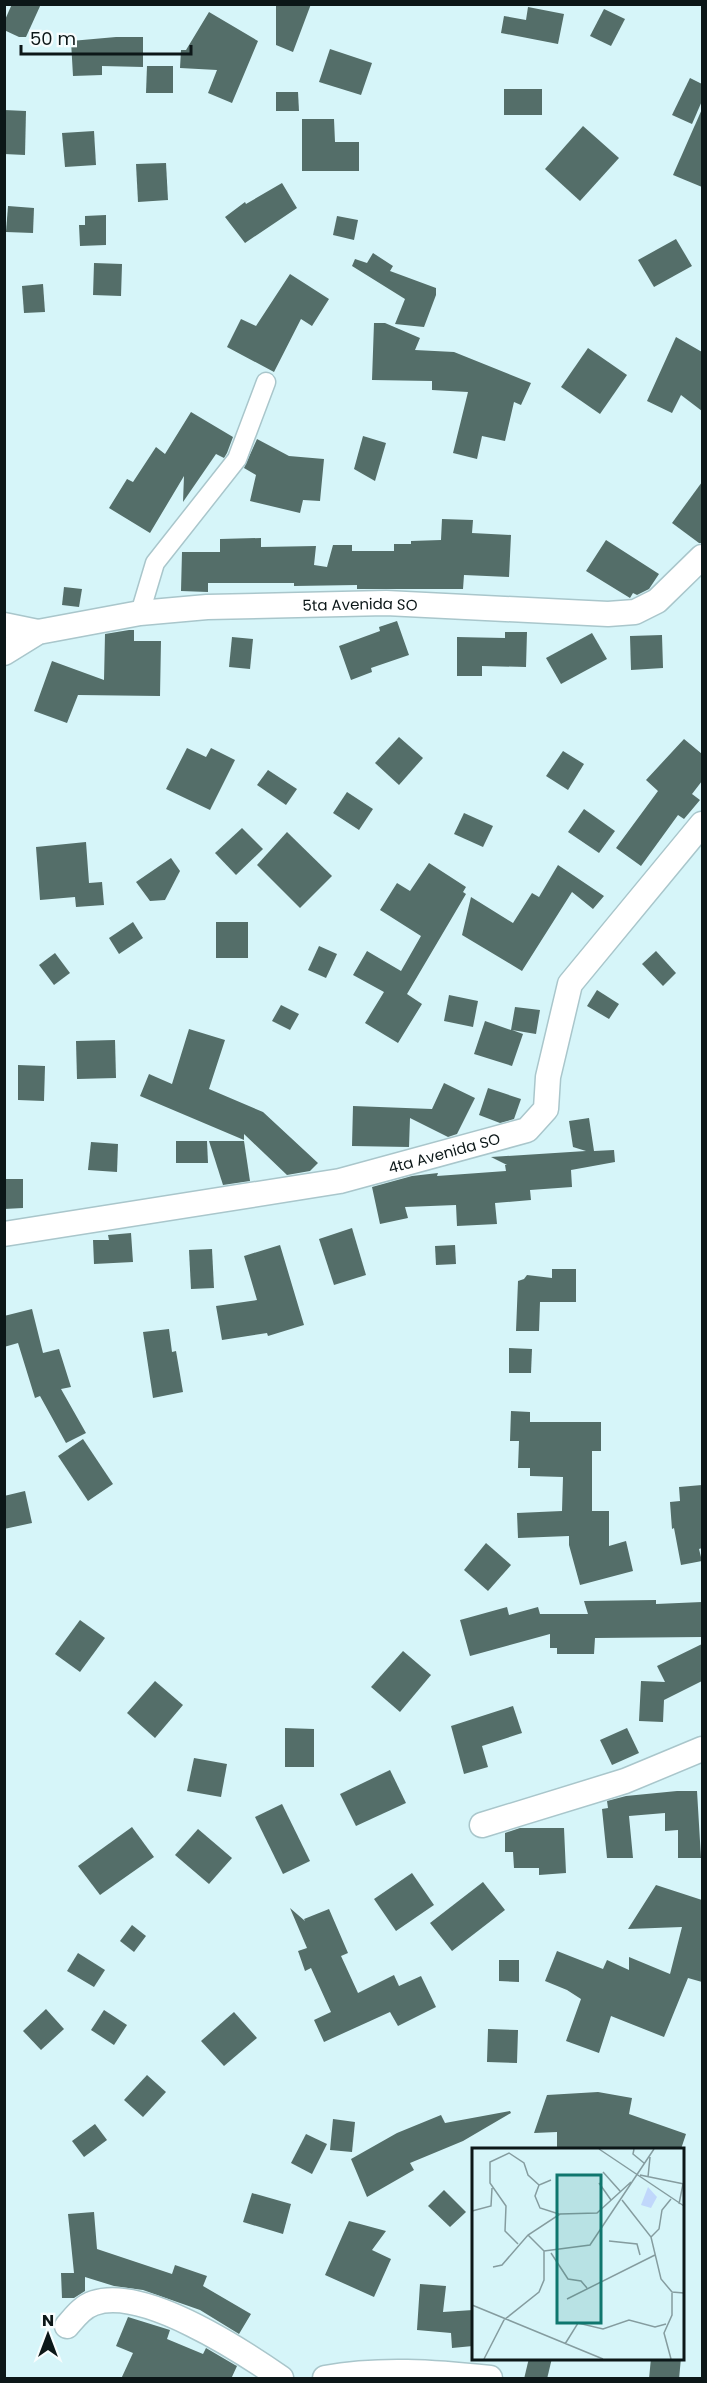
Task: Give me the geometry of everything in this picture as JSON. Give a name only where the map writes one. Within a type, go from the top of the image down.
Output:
[{"type":"street","points":[[140,613],[155,563],[237,459],[266,382]]},
{"type":"street","name":"5ta Avenida SO","points":[[4,653],[38,632],[140,613],[207,608],[386,603],[608,614],[635,612],[657,601],[702,556]]},
{"type":"street","points":[[4,625],[38,632]]},
{"type":"street","name":"4ta Avenida SO","points":[[4,1234],[340,1181],[527,1130],[546,1109],[548,1077],[570,984],[702,824]]},
{"type":"street","points":[[482,1825],[625,1781],[702,1749]]},
{"type":"street","points":[[67,2326],[81,2310],[94,2303],[112,2299],[131,2302],[198,2326],[235,2346],[281,2379]]},
{"type":"street","points":[[325,2379],[370,2372],[419,2372],[490,2379]]},
{"type":"building","points":[[12,4],[41,4],[26,37],[19,37],[4,30],[4,22]]},
{"type":"building","points":[[276,4],[311,4],[293,52],[276,45]]},
{"type":"building","points":[[528,7],[564,14],[558,44],[501,33],[504,16],[526,20]]},
{"type":"building","points":[[604,9],[625,19],[611,46],[590,36]]},
{"type":"building","points":[[209,12],[258,41],[232,103],[208,93],[217,70],[180,68],[181,50],[186,50]]},
{"type":"building","points":[[143,37],[143,67],[102,66],[102,75],[73,76],[71,41]]},
{"type":"building","points":[[330,49],[372,63],[361,95],[319,82]]},
{"type":"building","points":[[147,66],[173,66],[173,93],[146,93]]},
{"type":"building","points":[[690,78],[702,84],[702,101],[692,124],[672,115]]},
{"type":"building","points":[[504,89],[542,89],[542,115],[504,115]]},
{"type":"building","points":[[276,92],[298,92],[299,111],[276,111]]},
{"type":"building","points":[[702,109],[702,187],[673,175]]},
{"type":"building","points":[[4,110],[26,111],[25,155],[4,154]]},
{"type":"building","points":[[302,119],[334,119],[335,142],[359,142],[359,171],[302,171]]},
{"type":"building","points":[[583,126],[619,158],[580,201],[545,169]]},
{"type":"building","points":[[94,131],[96,165],[65,167],[62,133]]},
{"type":"building","points":[[166,163],[168,200],[138,202],[136,164]]},
{"type":"building","points":[[282,183],[297,208],[245,243],[225,217],[245,202],[246,204]]},
{"type":"building","points":[[8,206],[34,208],[33,233],[6,232]]},
{"type":"building","points":[[106,215],[106,245],[80,246],[79,225],[85,225],[85,216]]},
{"type":"building","points":[[337,216],[358,220],[354,240],[333,235]]},
{"type":"building","points":[[676,239],[692,266],[654,287],[638,260]]},
{"type":"building","points":[[373,253],[393,266],[390,271],[436,288],[436,295],[424,327],[395,324],[405,299],[352,266],[355,259],[367,263]]},
{"type":"building","points":[[94,263],[122,264],[121,296],[93,295]]},
{"type":"building","points":[[290,274],[329,299],[312,326],[301,319],[274,372],[227,347],[241,319],[256,326]]},
{"type":"building","points":[[43,284],[45,312],[24,313],[22,286]]},
{"type":"building","points":[[374,323],[385,323],[420,338],[415,350],[454,352],[531,383],[521,405],[514,402],[505,441],[482,436],[477,459],[453,453],[468,392],[432,390],[432,381],[372,380]]},
{"type":"building","points":[[676,337],[702,352],[702,411],[681,395],[672,413],[647,401]]},
{"type":"building","points":[[588,348],[627,375],[600,414],[561,387]]},
{"type":"building","points":[[191,412],[233,437],[224,458],[216,454],[183,502],[184,476],[150,533],[109,508],[127,479],[133,482],[156,447],[165,454]]},
{"type":"building","points":[[363,436],[386,443],[375,481],[354,469]]},
{"type":"building","points":[[257,439],[289,456],[324,459],[320,501],[303,500],[300,513],[250,501],[256,475],[244,468]]},
{"type":"building","points":[[702,482],[702,543],[699,543],[672,523]]},
{"type":"building","points":[[442,519],[473,520],[472,533],[511,535],[509,577],[464,575],[463,589],[357,589],[357,585],[294,586],[294,583],[208,583],[208,592],[181,591],[182,552],[220,552],[220,539],[261,538],[261,547],[316,546],[314,565],[327,567],[333,545],[352,545],[352,551],[394,551],[394,544],[441,540]]},
{"type":"building","points":[[606,540],[659,574],[649,589],[637,595],[633,593],[630,598],[586,571]]},
{"type":"building","points":[[64,587],[82,589],[79,607],[62,605]]},
{"type":"building","points":[[397,621],[409,655],[371,668],[372,672],[351,680],[339,646],[380,631],[379,627]]},
{"type":"building","points":[[134,630],[134,641],[161,641],[160,696],[78,695],[67,723],[34,711],[52,661],[104,680],[105,634]]},
{"type":"building","points":[[505,632],[527,632],[526,667],[482,666],[482,676],[457,676],[457,637],[505,638]]},
{"type":"building","points":[[592,633],[607,659],[561,684],[546,658]]},
{"type":"building","points":[[662,635],[663,668],[631,670],[630,636]]},
{"type":"building","points":[[232,637],[253,639],[250,669],[229,667]]},
{"type":"building","points":[[399,737],[423,758],[399,785],[375,763]]},
{"type":"building","points":[[684,739],[702,754],[702,781],[692,794],[700,800],[684,819],[678,815],[641,866],[616,848],[658,791],[646,780]]},
{"type":"building","points":[[187,748],[206,757],[211,748],[235,760],[210,810],[166,789]]},
{"type":"building","points":[[563,751],[584,764],[568,790],[546,776]]},
{"type":"building","points":[[268,770],[297,789],[286,805],[257,785]]},
{"type":"building","points":[[347,792],[373,809],[359,830],[333,813]]},
{"type":"building","points":[[584,809],[615,831],[599,853],[568,832]]},
{"type":"building","points":[[464,813],[493,826],[483,847],[454,834]]},
{"type":"building","points":[[242,828],[263,849],[236,875],[215,853]]},
{"type":"building","points":[[287,832],[332,876],[300,908],[257,865]]},
{"type":"building","points":[[86,842],[89,883],[102,882],[104,905],[76,907],[75,897],[40,900],[36,847]]},
{"type":"building","points":[[171,858],[180,871],[165,900],[150,901],[136,882]]},
{"type":"building","points":[[429,863],[466,887],[463,892],[466,894],[407,994],[422,1004],[398,1043],[365,1023],[384,992],[353,975],[367,951],[401,971],[421,936],[380,910],[397,883],[410,891]]},
{"type":"building","points":[[558,865],[604,896],[593,909],[572,892],[522,971],[462,935],[471,897],[513,923],[532,893],[539,897]]},
{"type":"building","points":[[133,922],[143,938],[119,954],[109,938]]},
{"type":"building","points":[[216,922],[248,922],[248,958],[216,958]]},
{"type":"building","points":[[319,946],[337,954],[326,978],[308,970]]},
{"type":"building","points":[[656,951],[676,973],[663,986],[642,964]]},
{"type":"building","points":[[55,953],[70,973],[54,985],[39,965]]},
{"type":"building","points":[[597,990],[619,1004],[609,1019],[587,1006]]},
{"type":"building","points":[[449,995],[478,1001],[473,1027],[444,1021]]},
{"type":"building","points":[[281,1005],[299,1014],[290,1030],[272,1021]]},
{"type":"building","points":[[515,1007],[540,1010],[536,1034],[512,1030],[523,1034],[512,1066],[474,1054],[485,1021],[511,1030]]},
{"type":"building","points":[[189,1029],[225,1040],[209,1089],[263,1112],[318,1163],[310,1171],[287,1175],[244,1134],[244,1140],[140,1096],[149,1074],[172,1084]]},
{"type":"building","points":[[115,1040],[116,1078],[77,1079],[76,1041]]},
{"type":"building","points":[[18,1065],[45,1066],[44,1101],[18,1100]]},
{"type":"building","points":[[444,1083],[475,1098],[457,1134],[448,1137],[410,1118],[409,1147],[352,1146],[353,1106],[432,1109]]},
{"type":"building","points":[[488,1088],[521,1099],[514,1119],[500,1123],[479,1115]]},
{"type":"building","points":[[589,1118],[594,1151],[614,1150],[615,1162],[571,1170],[572,1187],[530,1190],[531,1200],[495,1203],[497,1224],[457,1226],[456,1205],[405,1207],[408,1218],[380,1224],[372,1187],[412,1176],[506,1171],[505,1165],[507,1165],[491,1157],[586,1151],[573,1147],[569,1121]]},
{"type":"building","points":[[176,1141],[207,1141],[208,1163],[176,1163]]},
{"type":"building","points":[[209,1141],[244,1141],[250,1181],[223,1185]]},
{"type":"building","points":[[91,1142],[118,1144],[117,1172],[88,1170]]},
{"type":"building","points":[[4,1179],[23,1179],[23,1208],[4,1209]]},
{"type":"building","points":[[352,1228],[366,1275],[334,1285],[319,1239]]},
{"type":"building","points":[[131,1233],[133,1262],[94,1264],[93,1240],[109,1240],[108,1235]]},
{"type":"building","points":[[280,1245],[304,1325],[268,1336],[267,1333],[222,1340],[216,1306],[257,1300],[244,1256]]},
{"type":"building","points":[[455,1245],[456,1264],[436,1265],[435,1246]]},
{"type":"building","points":[[212,1249],[214,1288],[191,1289],[189,1250]]},
{"type":"building","points":[[552,1269],[576,1269],[576,1302],[540,1302],[539,1331],[516,1331],[518,1281],[527,1275],[552,1278]]},
{"type":"building","points":[[32,1309],[43,1353],[59,1349],[71,1387],[61,1389],[86,1433],[66,1443],[40,1396],[35,1398],[18,1343],[4,1347],[4,1316]]},
{"type":"building","points":[[169,1329],[172,1352],[176,1351],[183,1392],[153,1398],[143,1332]]},
{"type":"building","points":[[509,1348],[532,1349],[531,1373],[509,1373]]},
{"type":"building","points":[[511,1411],[530,1412],[530,1422],[601,1422],[601,1451],[592,1451],[592,1511],[609,1511],[609,1546],[626,1541],[633,1571],[580,1585],[569,1545],[569,1536],[518,1538],[517,1513],[562,1511],[563,1477],[530,1476],[530,1468],[518,1468],[519,1441],[510,1441]]},
{"type":"building","points":[[83,1439],[113,1484],[88,1501],[58,1456]]},
{"type":"building","points":[[702,1485],[702,1548],[699,1549],[702,1561],[681,1565],[674,1528],[672,1529],[670,1502],[680,1501],[679,1487]]},
{"type":"building","points":[[25,1491],[32,1523],[4,1529],[4,1496]]},
{"type":"building","points":[[486,1543],[511,1565],[488,1591],[464,1570]]},
{"type":"building","points":[[656,1600],[656,1604],[702,1602],[702,1637],[595,1638],[594,1654],[557,1654],[557,1648],[550,1648],[550,1634],[470,1656],[460,1620],[507,1607],[509,1615],[538,1607],[540,1614],[588,1614],[584,1601]]},
{"type":"building","points":[[80,1620],[105,1638],[80,1672],[55,1654]]},
{"type":"building","points":[[702,1644],[702,1681],[664,1700],[663,1722],[639,1721],[641,1681],[665,1682],[657,1666]]},
{"type":"building","points":[[403,1651],[431,1675],[400,1712],[371,1687]]},
{"type":"building","points":[[155,1681],[183,1705],[155,1738],[127,1713]]},
{"type":"building","points":[[513,1706],[522,1733],[482,1746],[488,1767],[464,1774],[451,1726]]},
{"type":"building","points":[[285,1728],[314,1729],[314,1767],[285,1767]]},
{"type":"building","points":[[627,1728],[639,1753],[612,1765],[600,1740]]},
{"type":"building","points":[[194,1758],[227,1764],[221,1797],[187,1791]]},
{"type":"building","points":[[390,1770],[406,1803],[356,1826],[340,1794]]},
{"type":"building","points":[[697,1791],[701,1858],[678,1858],[678,1830],[665,1831],[665,1813],[629,1816],[633,1858],[607,1858],[602,1809],[608,1808],[607,1801],[626,1796]]},
{"type":"building","points":[[282,1804],[310,1861],[283,1874],[255,1817]]},
{"type":"building","points":[[132,1827],[154,1857],[100,1895],[78,1866]]},
{"type":"building","points":[[520,1828],[564,1828],[566,1873],[539,1875],[539,1868],[514,1868],[513,1852],[505,1852],[505,1833]]},
{"type":"building","points":[[198,1829],[232,1858],[209,1884],[175,1855]]},
{"type":"building","points":[[412,1873],[434,1905],[396,1931],[374,1899]]},
{"type":"building","points":[[483,1882],[505,1910],[452,1951],[430,1923]]},
{"type":"building","points":[[656,1885],[702,1900],[702,1982],[688,1978],[664,2037],[611,2016],[599,2053],[566,2041],[581,1999],[545,1981],[557,1951],[603,1969],[607,1960],[629,1970],[629,1957],[670,1974],[682,1927],[628,1929]]},
{"type":"building","points":[[290,1908],[305,1921],[304,1919],[329,1909],[348,1953],[341,1956],[358,1993],[394,1975],[399,1986],[421,1976],[436,2007],[398,2026],[390,2012],[324,2042],[314,2020],[331,2012],[311,1968],[305,1971],[298,1951],[307,1948]]},
{"type":"building","points":[[132,1925],[146,1936],[134,1952],[120,1941]]},
{"type":"building","points":[[78,1953],[105,1970],[94,1987],[67,1971]]},
{"type":"building","points":[[499,1960],[519,1960],[519,1982],[499,1981]]},
{"type":"building","points":[[46,2009],[64,2029],[41,2050],[23,2031]]},
{"type":"building","points":[[104,2010],[127,2025],[114,2045],[91,2030]]},
{"type":"building","points":[[234,2012],[257,2038],[224,2066],[201,2041]]},
{"type":"building","points":[[488,2029],[518,2030],[517,2063],[487,2062]]},
{"type":"building","points":[[147,2075],[166,2092],[143,2117],[124,2100]]},
{"type":"building","points":[[598,2092],[632,2098],[629,2114],[686,2134],[681,2148],[557,2148],[557,2132],[534,2133],[547,2095]]},
{"type":"building","points":[[510,2111],[511,2113],[463,2141],[410,2163],[414,2170],[367,2197],[351,2159],[397,2133],[441,2115],[445,2123]]},
{"type":"building","points":[[333,2119],[355,2122],[352,2152],[330,2150]]},
{"type":"building","points":[[95,2124],[107,2140],[84,2157],[72,2141]]},
{"type":"building","points":[[306,2134],[327,2144],[312,2174],[291,2163]]},
{"type":"building","points":[[444,2190],[466,2212],[450,2227],[428,2206]]},
{"type":"building","points":[[252,2193],[291,2204],[283,2234],[243,2222]]},
{"type":"building","points":[[94,2212],[97,2249],[172,2274],[175,2265],[207,2276],[203,2286],[251,2314],[239,2334],[200,2310],[143,2290],[114,2286],[85,2277],[85,2291],[74,2298],[62,2298],[61,2273],[74,2273],[68,2214]]},
{"type":"building","points":[[349,2221],[386,2231],[372,2250],[391,2259],[374,2297],[325,2275]]},
{"type":"building","points":[[420,2284],[446,2286],[443,2312],[472,2310],[472,2346],[452,2348],[451,2333],[417,2330]]},
{"type":"building","points":[[128,2317],[170,2330],[167,2339],[203,2354],[206,2348],[237,2366],[231,2379],[121,2379],[133,2353],[116,2346]]},
{"type":"building","points":[[529,2359],[552,2359],[547,2379],[524,2379]]},
{"type":"building","points":[[651,2359],[681,2359],[679,2379],[649,2379]]}]
